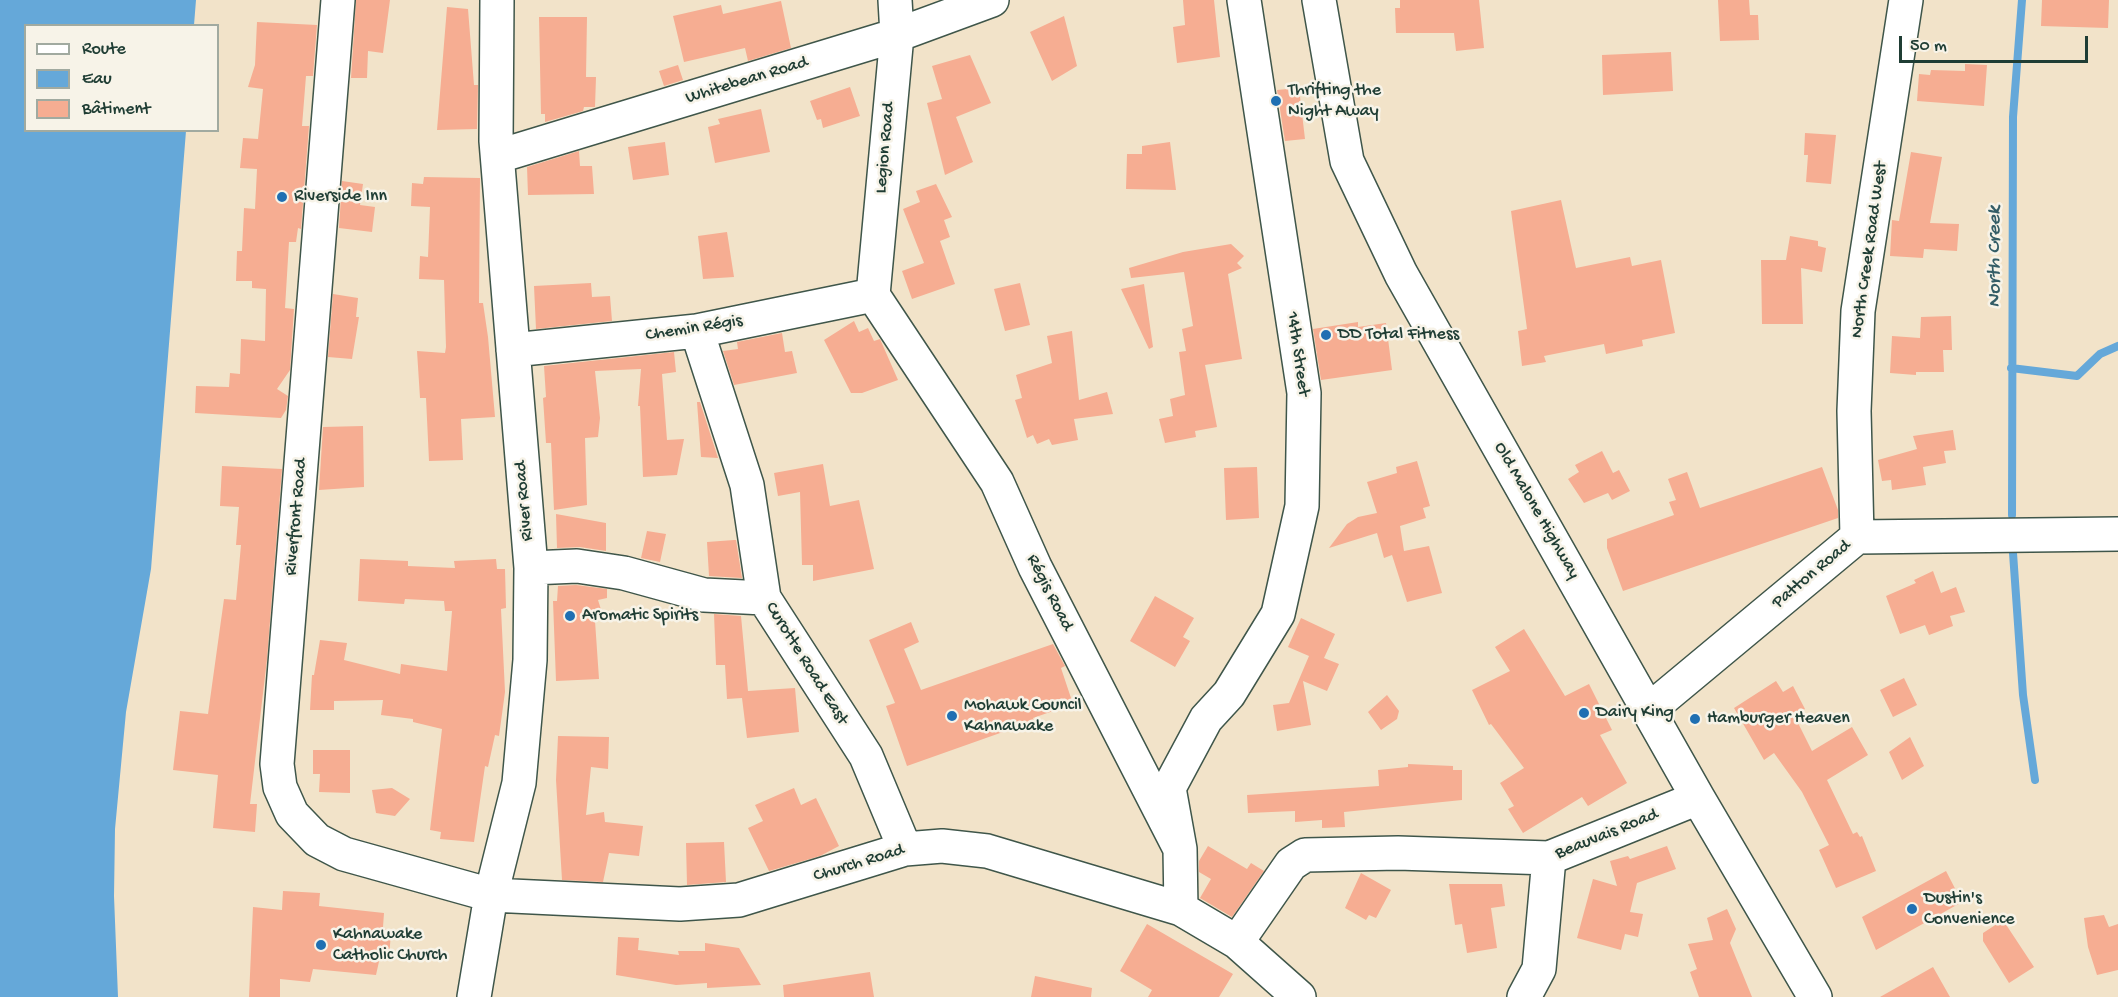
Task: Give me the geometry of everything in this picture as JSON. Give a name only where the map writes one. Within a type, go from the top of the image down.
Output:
[{"type":"street","name":"Riverfront Road","points":[[338,0],[277,764],[280,786],[292,814],[317,840],[344,854],[491,895]]},
{"type":"street","name":"River Road","points":[[474,997],[491,895],[519,783],[530,660],[531,568],[496,141],[497,0]]},
{"type":"street","name":"Legion Road","points":[[873,295],[897,35],[895,0]]},
{"type":"street","name":"Whitebean Road","points":[[499,156],[897,35],[992,0]]},
{"type":"street","name":"14th Street","points":[[1180,849],[1169,788],[1206,719],[1229,694],[1278,614],[1302,506],[1304,393],[1244,0]]},
{"type":"street","name":"Old Malone Highway","points":[[1319,0],[1347,161],[1401,274],[1698,798],[1815,997]]},
{"type":"street","name":"North Creek Road West","points":[[1857,537],[1854,411],[1858,311],[1906,0]]},
{"type":"street","name":"Chemin Régis","points":[[513,350],[697,331],[873,295]]},
{"type":"street","name":"Régis Road","points":[[873,295],[997,482],[1035,567],[1180,849],[1181,909]]},
{"type":"street","name":"Curotte Road East","points":[[697,331],[747,485],[764,598],[866,756],[905,849]]},
{"type":"street","name":"Patton Road","points":[[1649,710],[1857,537],[2118,534]]},
{"type":"street","points":[[531,568],[577,566],[624,573],[704,595],[764,598]]},
{"type":"street","name":"Beauvais Road","points":[[1524,997],[1539,969],[1549,858],[1698,798]]},
{"type":"street","name":"Church Road","points":[[491,895],[680,904],[739,900],[905,849],[942,846],[987,851],[1181,909],[1237,942],[1299,997]]},
{"type":"street","points":[[1237,942],[1291,864],[1305,855],[1398,853],[1549,858]]},
{"type":"water","points":[[0,0],[196,0],[194,24],[24,24],[24,132],[186,132],[151,569],[126,712],[115,829],[114,896],[118,997],[0,997]]},
{"type":"building","points":[[356,0],[390,0],[383,53],[368,51],[367,78],[351,78]]},
{"type":"building","points":[[1183,0],[1214,0],[1220,57],[1177,63],[1173,27],[1185,25]]},
{"type":"building","points":[[1400,0],[1479,0],[1484,48],[1456,51],[1454,33],[1396,33],[1395,8],[1400,8]]},
{"type":"building","points":[[1718,0],[1749,0],[1750,15],[1758,15],[1759,40],[1720,41]]},
{"type":"building","points":[[2042,0],[2109,0],[2108,28],[2041,26]]},
{"type":"building","points":[[781,1],[791,48],[748,61],[745,48],[684,62],[673,16],[721,5],[723,14]]},
{"type":"building","points":[[447,7],[468,9],[474,85],[478,85],[477,129],[437,130]]},
{"type":"building","points":[[1064,16],[1077,66],[1052,81],[1030,32]]},
{"type":"building","points":[[539,17],[587,17],[586,77],[596,77],[595,107],[584,107],[583,111],[545,122],[545,114],[541,114]]},
{"type":"building","points":[[257,22],[317,25],[313,76],[306,76],[302,126],[309,126],[301,229],[298,228],[296,242],[289,242],[285,308],[294,309],[290,370],[277,389],[288,396],[286,410],[281,418],[195,413],[196,386],[229,387],[230,373],[240,374],[241,339],[265,341],[266,289],[252,288],[252,281],[236,281],[237,251],[242,251],[244,208],[255,209],[257,169],[240,168],[243,138],[258,139],[263,89],[248,87],[255,65]]},
{"type":"building","points":[[1671,52],[1673,91],[1603,95],[1602,55]]},
{"type":"building","points":[[970,55],[991,103],[956,117],[973,162],[945,175],[927,103],[942,99],[932,66]]},
{"type":"building","points":[[1965,64],[1987,65],[1984,106],[1917,101],[1919,74],[1930,75],[1931,70],[1965,71]]},
{"type":"building","points":[[678,65],[683,80],[664,86],[659,71]]},
{"type":"building","points":[[850,87],[860,116],[823,128],[821,119],[817,120],[810,101]]},
{"type":"building","points":[[1299,88],[1305,139],[1285,141],[1277,90]]},
{"type":"building","points":[[761,109],[770,152],[715,163],[708,127],[720,124],[718,119]]},
{"type":"building","points":[[1805,133],[1836,135],[1831,184],[1806,182],[1808,155],[1804,155]]},
{"type":"building","points":[[665,142],[669,175],[633,180],[628,147]]},
{"type":"building","points":[[1170,142],[1176,190],[1126,189],[1127,154],[1142,154],[1142,146]]},
{"type":"building","points":[[579,151],[580,166],[592,166],[594,194],[528,195],[527,167]]},
{"type":"building","points":[[1911,152],[1942,157],[1930,223],[1959,224],[1957,251],[1924,249],[1923,258],[1890,256],[1892,220],[1899,221]]},
{"type":"building","points":[[424,177],[480,178],[479,303],[483,303],[488,337],[495,417],[461,419],[463,460],[429,461],[426,398],[420,398],[417,351],[445,353],[446,347],[444,280],[419,279],[420,256],[428,257],[430,207],[411,206],[412,183],[423,184]]},
{"type":"building","points":[[342,181],[363,184],[360,205],[375,207],[372,232],[339,228]]},
{"type":"building","points":[[936,184],[952,217],[944,220],[950,237],[940,241],[955,284],[912,299],[902,271],[924,263],[903,209],[920,202],[916,191]]},
{"type":"building","points":[[1561,200],[1576,268],[1630,257],[1632,266],[1661,260],[1675,333],[1642,340],[1643,346],[1606,354],[1604,344],[1544,356],[1546,362],[1522,366],[1518,331],[1527,329],[1511,211]]},
{"type":"building","points":[[727,232],[734,277],[703,279],[698,236]]},
{"type":"building","points":[[1790,236],[1818,241],[1818,246],[1826,248],[1822,272],[1801,268],[1803,324],[1762,324],[1761,260],[1786,260]]},
{"type":"building","points":[[1231,244],[1244,256],[1237,263],[1242,268],[1228,274],[1242,359],[1205,365],[1217,427],[1195,431],[1196,437],[1165,443],[1159,419],[1173,416],[1170,399],[1185,395],[1179,352],[1186,351],[1182,329],[1193,326],[1184,272],[1131,278],[1129,268],[1183,252]]},
{"type":"building","points":[[591,283],[592,297],[610,296],[612,321],[536,329],[534,286]]},
{"type":"building","points":[[1020,283],[1030,325],[1005,331],[994,289]]},
{"type":"building","points":[[1144,284],[1153,347],[1149,349],[1121,289]]},
{"type":"building","points":[[333,294],[358,298],[356,317],[359,317],[352,359],[328,357]]},
{"type":"building","points":[[1951,316],[1952,350],[1943,350],[1944,372],[1916,372],[1916,375],[1890,373],[1892,336],[1920,338],[1921,317]]},
{"type":"building","points":[[854,321],[859,332],[868,328],[874,341],[880,339],[898,380],[862,393],[851,393],[824,340]]},
{"type":"building","points":[[1358,322],[1358,327],[1386,323],[1392,370],[1321,380],[1313,329]]},
{"type":"building","points":[[1072,331],[1079,400],[1107,392],[1113,414],[1074,419],[1078,440],[1052,445],[1049,439],[1037,444],[1033,435],[1027,438],[1015,400],[1022,398],[1016,375],[1052,363],[1047,336]]},
{"type":"building","points":[[782,333],[785,352],[792,351],[797,373],[734,385],[723,351],[738,349],[737,342]]},
{"type":"building","points":[[674,352],[676,372],[662,374],[667,440],[684,439],[677,475],[643,477],[640,406],[638,406],[641,369],[595,371],[600,418],[598,437],[585,438],[587,505],[554,510],[551,443],[546,443],[543,398],[546,397],[544,366]]},
{"type":"building","points":[[697,402],[700,402],[718,458],[701,457]]},
{"type":"building","points":[[363,426],[364,487],[319,490],[323,427]]},
{"type":"building","points":[[1953,430],[1956,450],[1944,451],[1946,463],[1923,467],[1926,485],[1892,490],[1891,480],[1882,481],[1878,460],[1917,449],[1913,436]]},
{"type":"building","points":[[1602,451],[1613,473],[1619,470],[1630,491],[1612,500],[1608,493],[1584,503],[1568,479],[1579,472],[1575,465]]},
{"type":"building","points":[[1417,461],[1430,506],[1423,508],[1426,518],[1400,526],[1404,551],[1429,546],[1442,593],[1407,602],[1392,555],[1384,558],[1377,533],[1329,548],[1347,524],[1358,517],[1377,513],[1367,482],[1397,473],[1396,467]]},
{"type":"building","points":[[823,464],[830,506],[859,500],[874,569],[813,581],[813,565],[802,565],[800,492],[778,496],[774,473]]},
{"type":"building","points":[[222,466],[282,469],[267,659],[250,804],[257,804],[255,832],[213,828],[218,775],[173,770],[180,711],[208,714],[224,599],[236,600],[241,545],[236,545],[239,507],[220,506]]},
{"type":"building","points":[[1257,467],[1259,518],[1226,520],[1224,468]]},
{"type":"building","points":[[1822,467],[1838,510],[1838,518],[1623,591],[1607,548],[1607,539],[1674,515],[1669,502],[1676,500],[1668,479],[1687,472],[1700,508]]},
{"type":"building","points":[[556,514],[606,523],[606,551],[580,547],[557,548]]},
{"type":"building","points":[[647,531],[666,534],[660,562],[641,558]]},
{"type":"building","points":[[736,540],[742,578],[709,576],[707,542]]},
{"type":"building","points":[[360,559],[408,561],[408,566],[455,568],[454,561],[496,559],[497,569],[505,569],[506,608],[501,609],[505,692],[499,736],[495,735],[488,767],[485,766],[474,842],[440,839],[441,832],[430,830],[442,729],[413,722],[413,719],[381,715],[383,700],[334,701],[334,710],[310,710],[312,675],[314,675],[320,640],[347,643],[344,660],[400,674],[401,664],[447,671],[452,611],[445,611],[444,601],[405,599],[404,604],[358,601]]},
{"type":"building","points":[[1933,571],[1941,593],[1956,587],[1965,612],[1950,616],[1953,626],[1929,635],[1925,625],[1900,634],[1886,596],[1916,583],[1914,580]]},
{"type":"building","points":[[576,585],[607,589],[607,598],[598,600],[604,619],[595,621],[599,679],[556,681],[553,601],[557,601],[558,586]]},
{"type":"building","points":[[1155,596],[1194,618],[1183,637],[1190,641],[1175,667],[1130,641]]},
{"type":"building","points":[[714,614],[741,616],[748,691],[795,688],[799,732],[747,738],[742,698],[727,699],[725,665],[716,665]]},
{"type":"building","points":[[1301,618],[1335,634],[1324,658],[1339,664],[1327,691],[1303,681],[1311,725],[1277,731],[1273,705],[1289,703],[1309,656],[1288,647]]},
{"type":"building","points":[[911,622],[919,642],[904,649],[921,690],[1053,644],[1065,666],[1061,668],[1073,704],[1033,718],[1034,721],[907,766],[886,706],[895,703],[869,640]]},
{"type":"building","points":[[1524,629],[1565,696],[1589,684],[1612,730],[1600,735],[1627,783],[1588,806],[1582,797],[1523,833],[1508,809],[1514,806],[1500,783],[1524,768],[1491,724],[1489,725],[1472,690],[1510,671],[1495,647]]},
{"type":"building","points":[[1904,678],[1917,705],[1893,717],[1880,690]]},
{"type":"building","points":[[1776,681],[1783,692],[1793,686],[1805,709],[1794,715],[1812,751],[1852,727],[1868,755],[1827,780],[1853,834],[1857,832],[1860,837],[1862,836],[1876,871],[1836,888],[1819,850],[1829,845],[1802,792],[1774,753],[1764,760],[1734,708]]},
{"type":"building","points":[[1387,695],[1399,711],[1397,719],[1381,730],[1368,712]]},
{"type":"building","points":[[558,736],[609,737],[608,769],[591,767],[586,815],[604,812],[605,822],[643,826],[639,856],[609,853],[603,882],[562,880],[556,780]]},
{"type":"building","points":[[1910,737],[1924,766],[1902,780],[1889,752]]},
{"type":"building","points":[[313,750],[350,750],[350,793],[319,792],[320,774],[313,774]]},
{"type":"building","points":[[1408,764],[1453,766],[1453,770],[1462,770],[1462,800],[1344,812],[1345,827],[1322,828],[1322,820],[1295,822],[1295,811],[1248,813],[1247,795],[1379,786],[1378,770],[1408,767]]},
{"type":"building","points":[[392,788],[410,799],[395,816],[376,813],[372,790]]},
{"type":"building","points":[[794,788],[801,805],[816,798],[839,846],[820,856],[769,871],[748,828],[763,821],[755,805]]},
{"type":"building","points":[[724,842],[726,882],[687,885],[686,843]]},
{"type":"building","points":[[1208,846],[1247,869],[1251,863],[1264,871],[1232,917],[1200,898],[1211,879],[1199,872],[1199,861]]},
{"type":"building","points":[[1667,846],[1676,869],[1637,883],[1630,912],[1643,914],[1638,937],[1625,934],[1621,950],[1577,938],[1593,879],[1617,886],[1610,861],[1628,856],[1630,859]]},
{"type":"building","name":"Dustin's Convenience","points":[[1946,871],[1962,902],[1876,950],[1862,917]]},
{"type":"building","points":[[1361,873],[1391,890],[1376,918],[1369,915],[1366,920],[1345,908]]},
{"type":"building","points":[[1449,884],[1502,884],[1505,906],[1491,908],[1497,948],[1467,953],[1462,924],[1455,925]]},
{"type":"building","name":"Kahnawake Catholic Church","points":[[283,891],[320,893],[319,906],[384,913],[383,927],[391,933],[389,957],[380,957],[376,975],[313,969],[310,982],[280,979],[280,997],[249,997],[253,907],[282,910]]},
{"type":"building","points":[[1727,909],[1736,929],[1730,943],[1752,997],[1699,997],[1690,972],[1697,969],[1688,944],[1713,940],[1707,918]]},
{"type":"building","points":[[2104,915],[2109,927],[2118,924],[2118,970],[2097,975],[2088,947],[2084,918]]},
{"type":"building","points":[[2003,920],[2034,967],[2009,983],[1983,941],[1983,933]]},
{"type":"building","points":[[1147,924],[1233,974],[1219,997],[1148,997],[1152,990],[1120,971]]},
{"type":"building","points":[[618,937],[639,938],[638,950],[679,955],[678,951],[705,951],[705,943],[739,948],[761,985],[707,988],[707,983],[676,985],[616,975]]},
{"type":"building","points":[[1933,967],[1950,997],[1880,997]]},
{"type":"building","points":[[870,972],[874,997],[784,997],[783,985]]},
{"type":"building","points":[[1035,976],[1092,988],[1091,997],[1031,997]]},
{"type":"waterway","name":"North Creek","points":[[2012,515],[2013,117],[2022,0]]},
{"type":"waterway","points":[[2011,368],[2077,376],[2100,354],[2118,346]]},
{"type":"waterway","name":"North Creek","points":[[2013,553],[2023,695],[2035,780]]},
{"type":"place","name":"Thrifting the Night Away","points":[[1276,101]]},
{"type":"place","name":"Riverside Inn","points":[[282,197]]},
{"type":"place","name":"DD Total Fitness","points":[[1326,335]]},
{"type":"place","name":"Aromatic Spirits","points":[[570,616]]},
{"type":"place","name":"Dairy King","points":[[1584,713]]},
{"type":"place","name":"Mohawk Council Kahnawake","points":[[952,716]]},
{"type":"place","name":"Hamburger Heaven","points":[[1695,719]]},
{"type":"place","name":"Dustin's Convenience","points":[[1912,909]]},
{"type":"place","name":"Kahnawake Catholic Church","points":[[321,945]]}]
